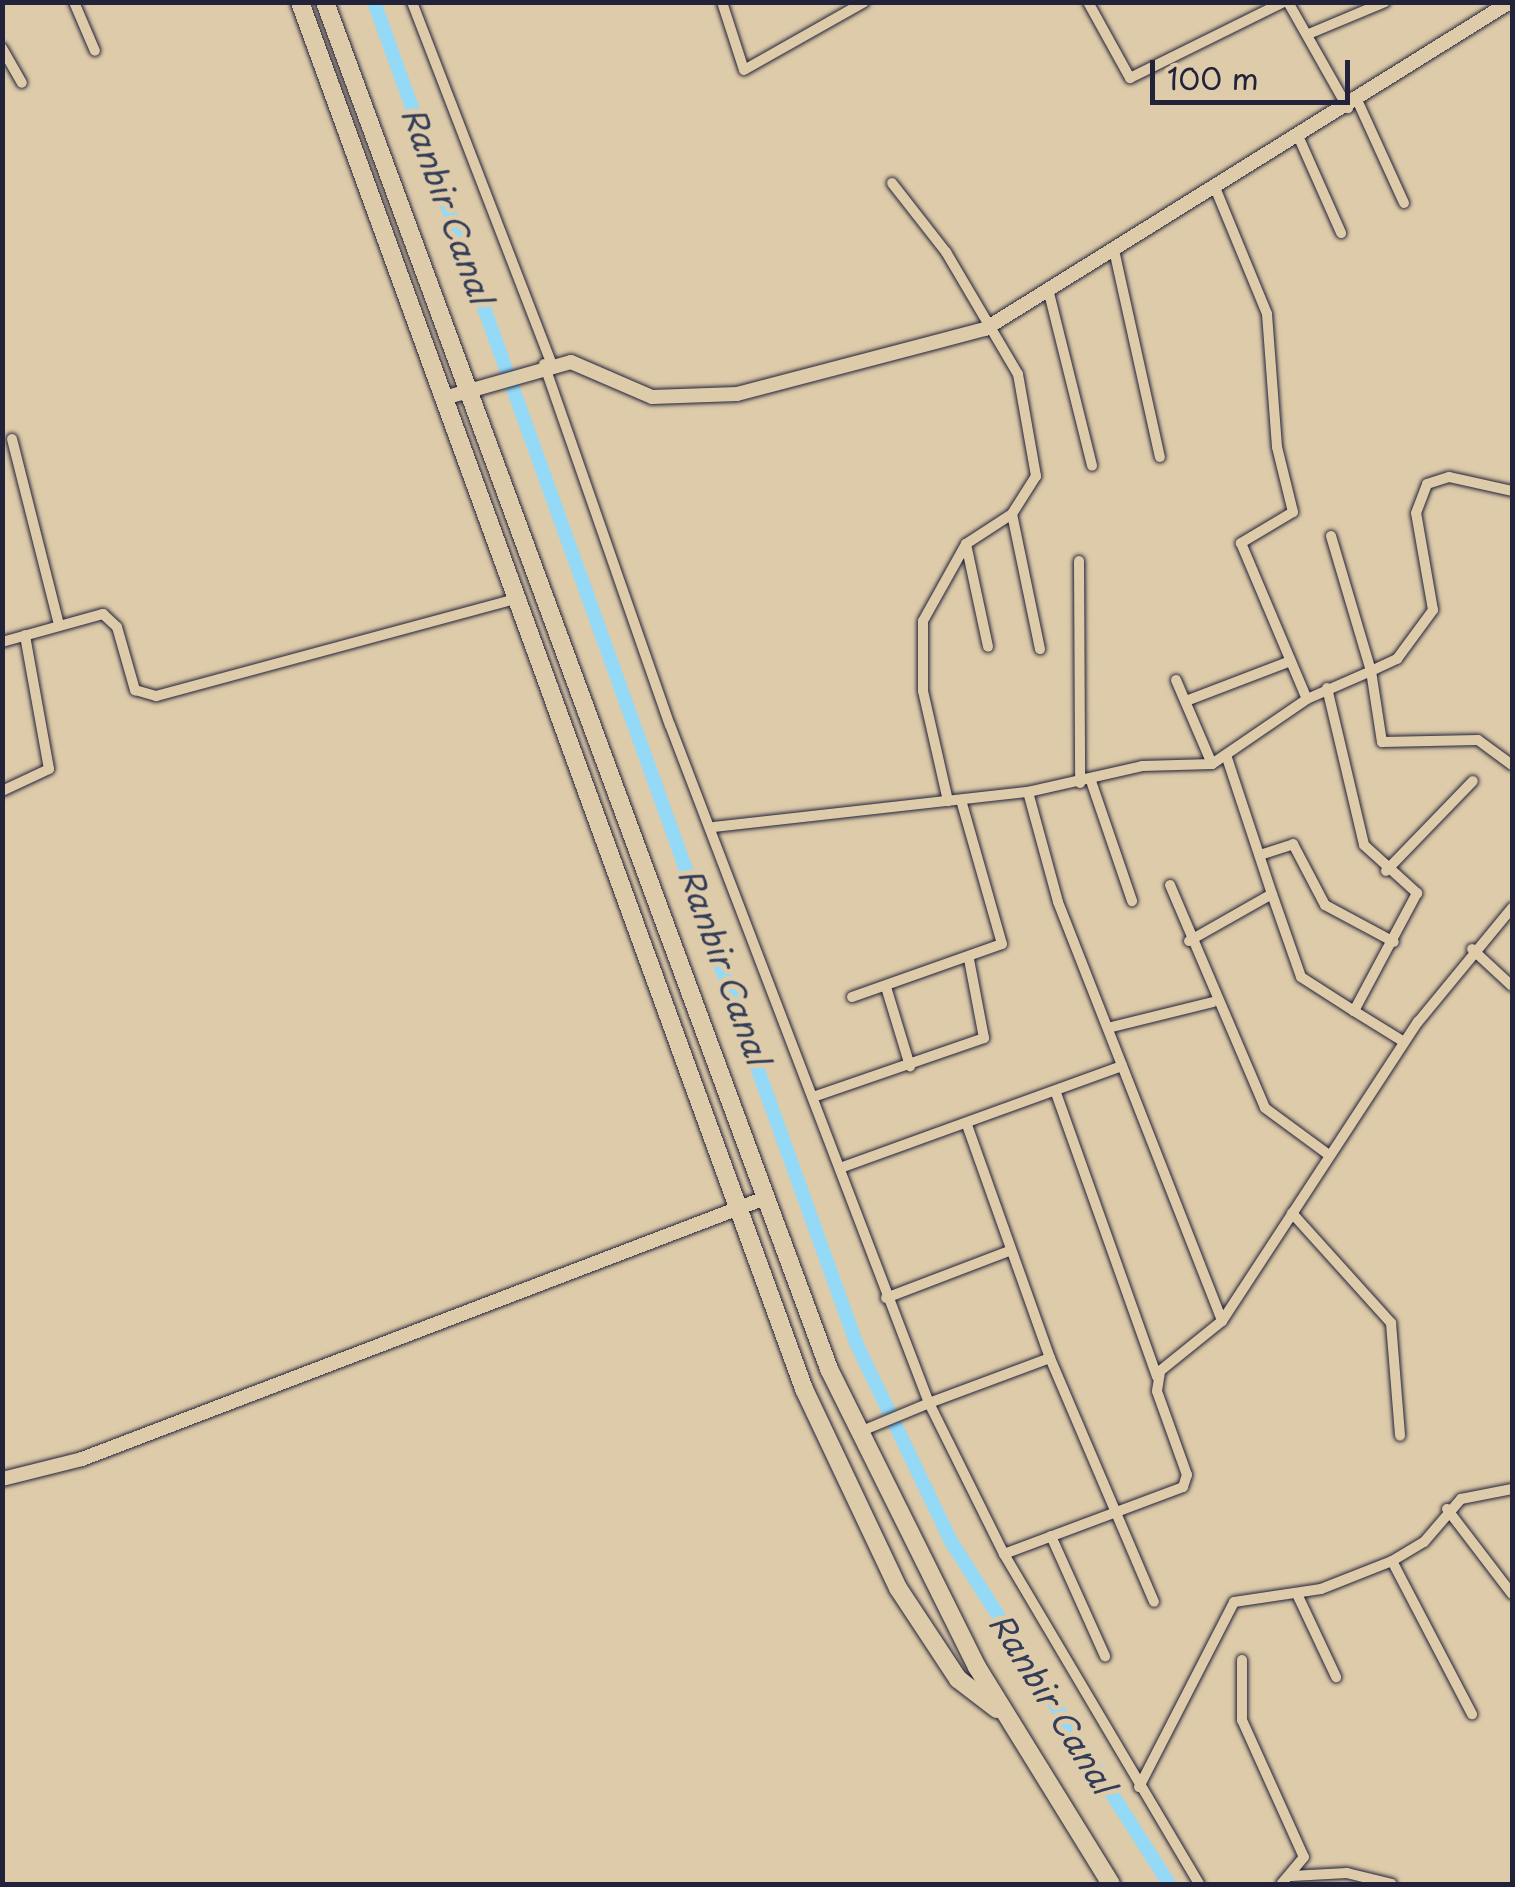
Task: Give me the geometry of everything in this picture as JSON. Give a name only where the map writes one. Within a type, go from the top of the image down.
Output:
[{"type":"highway","points":[[300,2],[804,1389],[898,1588],[958,1678],[1009,1722]]},
{"type":"highway","points":[[325,2],[463,390],[765,1198],[857,1433],[1009,1722],[1111,1884]]},
{"type":"street","points":[[74,2],[96,51]]},
{"type":"street","points":[[412,2],[548,364],[886,1298],[929,1403],[1004,1554],[1199,1884]]},
{"type":"street","points":[[722,2],[744,70],[864,2]]},
{"type":"street","points":[[1088,2],[1130,78],[1286,2],[1311,33],[1404,203]]},
{"type":"street","points":[[1311,33],[1384,2]]},
{"type":"street","points":[[444,398],[548,364],[594,366],[652,397],[686,399],[774,386],[985,328],[1353,105],[1510,2]]},
{"type":"street","points":[[2,48],[22,83]]},
{"type":"street","points":[[1299,138],[1340,233]]},
{"type":"street","points":[[892,183],[946,252],[985,328],[1018,374],[1036,476],[1012,514],[966,544],[932,596],[919,645],[948,801]]},
{"type":"street","points":[[1216,190],[1267,314],[1278,447],[1294,512],[1240,544],[1307,698]]},
{"type":"street","points":[[1114,250],[1160,457]]},
{"type":"street","points":[[1048,290],[1092,466]]},
{"type":"street","points":[[12,439],[59,624]]},
{"type":"street","points":[[714,827],[1028,792],[1086,782],[1130,767],[1212,764],[1227,758],[1307,698],[1371,671],[1409,647],[1433,610],[1416,513],[1428,484],[1449,477],[1512,492]]},
{"type":"street","points":[[1012,514],[1040,648]]},
{"type":"street","points":[[1331,536],[1371,671],[1382,742],[1478,740],[1512,765]]},
{"type":"street","points":[[966,544],[988,646]]},
{"type":"street","points":[[1078,561],[1086,782],[1132,901]]},
{"type":"street","points":[[2,642],[59,624],[110,617],[135,690],[156,696],[518,598]]},
{"type":"street","points":[[2,790],[48,769],[25,635]]},
{"type":"street","points":[[1186,701],[1292,661]]},
{"type":"street","points":[[1176,680],[1212,764]]},
{"type":"street","points":[[1328,688],[1354,818],[1368,854],[1418,898],[1354,1011]]},
{"type":"street","points":[[1227,758],[1302,978],[1404,1042]]},
{"type":"street","points":[[1386,870],[1472,781]]},
{"type":"street","points":[[1028,792],[1053,887],[1222,1321]]},
{"type":"street","points":[[852,996],[969,959],[1004,939],[960,800]]},
{"type":"street","points":[[1260,855],[1293,844],[1325,905],[1394,942]]},
{"type":"street","points":[[1170,885],[1213,1002],[1265,1108],[1329,1155]]},
{"type":"street","points":[[1189,941],[1272,894]]},
{"type":"street","points":[[1156,1377],[1222,1321],[1404,1042],[1472,948],[1512,908]]},
{"type":"street","points":[[1472,948],[1512,986]]},
{"type":"street","points":[[812,1097],[910,1066],[986,1035],[969,959]]},
{"type":"street","points":[[886,987],[910,1066]]},
{"type":"street","points":[[1108,1028],[1213,1002]]},
{"type":"street","points":[[840,1168],[1122,1066]]},
{"type":"street","points":[[1004,1554],[1113,1516],[1187,1479],[1156,1377],[1056,1093]]},
{"type":"street","points":[[966,1125],[1050,1358],[1113,1516],[1154,1602]]},
{"type":"street","points":[[2,1478],[82,1459],[765,1198]]},
{"type":"street","points":[[1292,1213],[1341,1258],[1396,1334],[1400,1436]]},
{"type":"street","points":[[886,1298],[1009,1250]]},
{"type":"street","points":[[857,1433],[1050,1358]]},
{"type":"street","points":[[1139,1787],[1226,1612],[1242,1598],[1297,1594],[1392,1561],[1424,1542],[1448,1509],[1468,1496],[1512,1492]]},
{"type":"street","points":[[1448,1509],[1512,1594]]},
{"type":"street","points":[[1052,1536],[1106,1656]]},
{"type":"street","points":[[1392,1561],[1472,1714]]},
{"type":"street","points":[[1297,1594],[1336,1677]]},
{"type":"street","points":[[1242,1660],[1242,1720],[1304,1857],[1285,1880]]},
{"type":"street","points":[[1285,1880],[1347,1873],[1392,1884]]},
{"type":"waterway","name":"Ranbir Canal","points":[[374,2],[857,1345],[952,1543],[1169,1884]]}]
